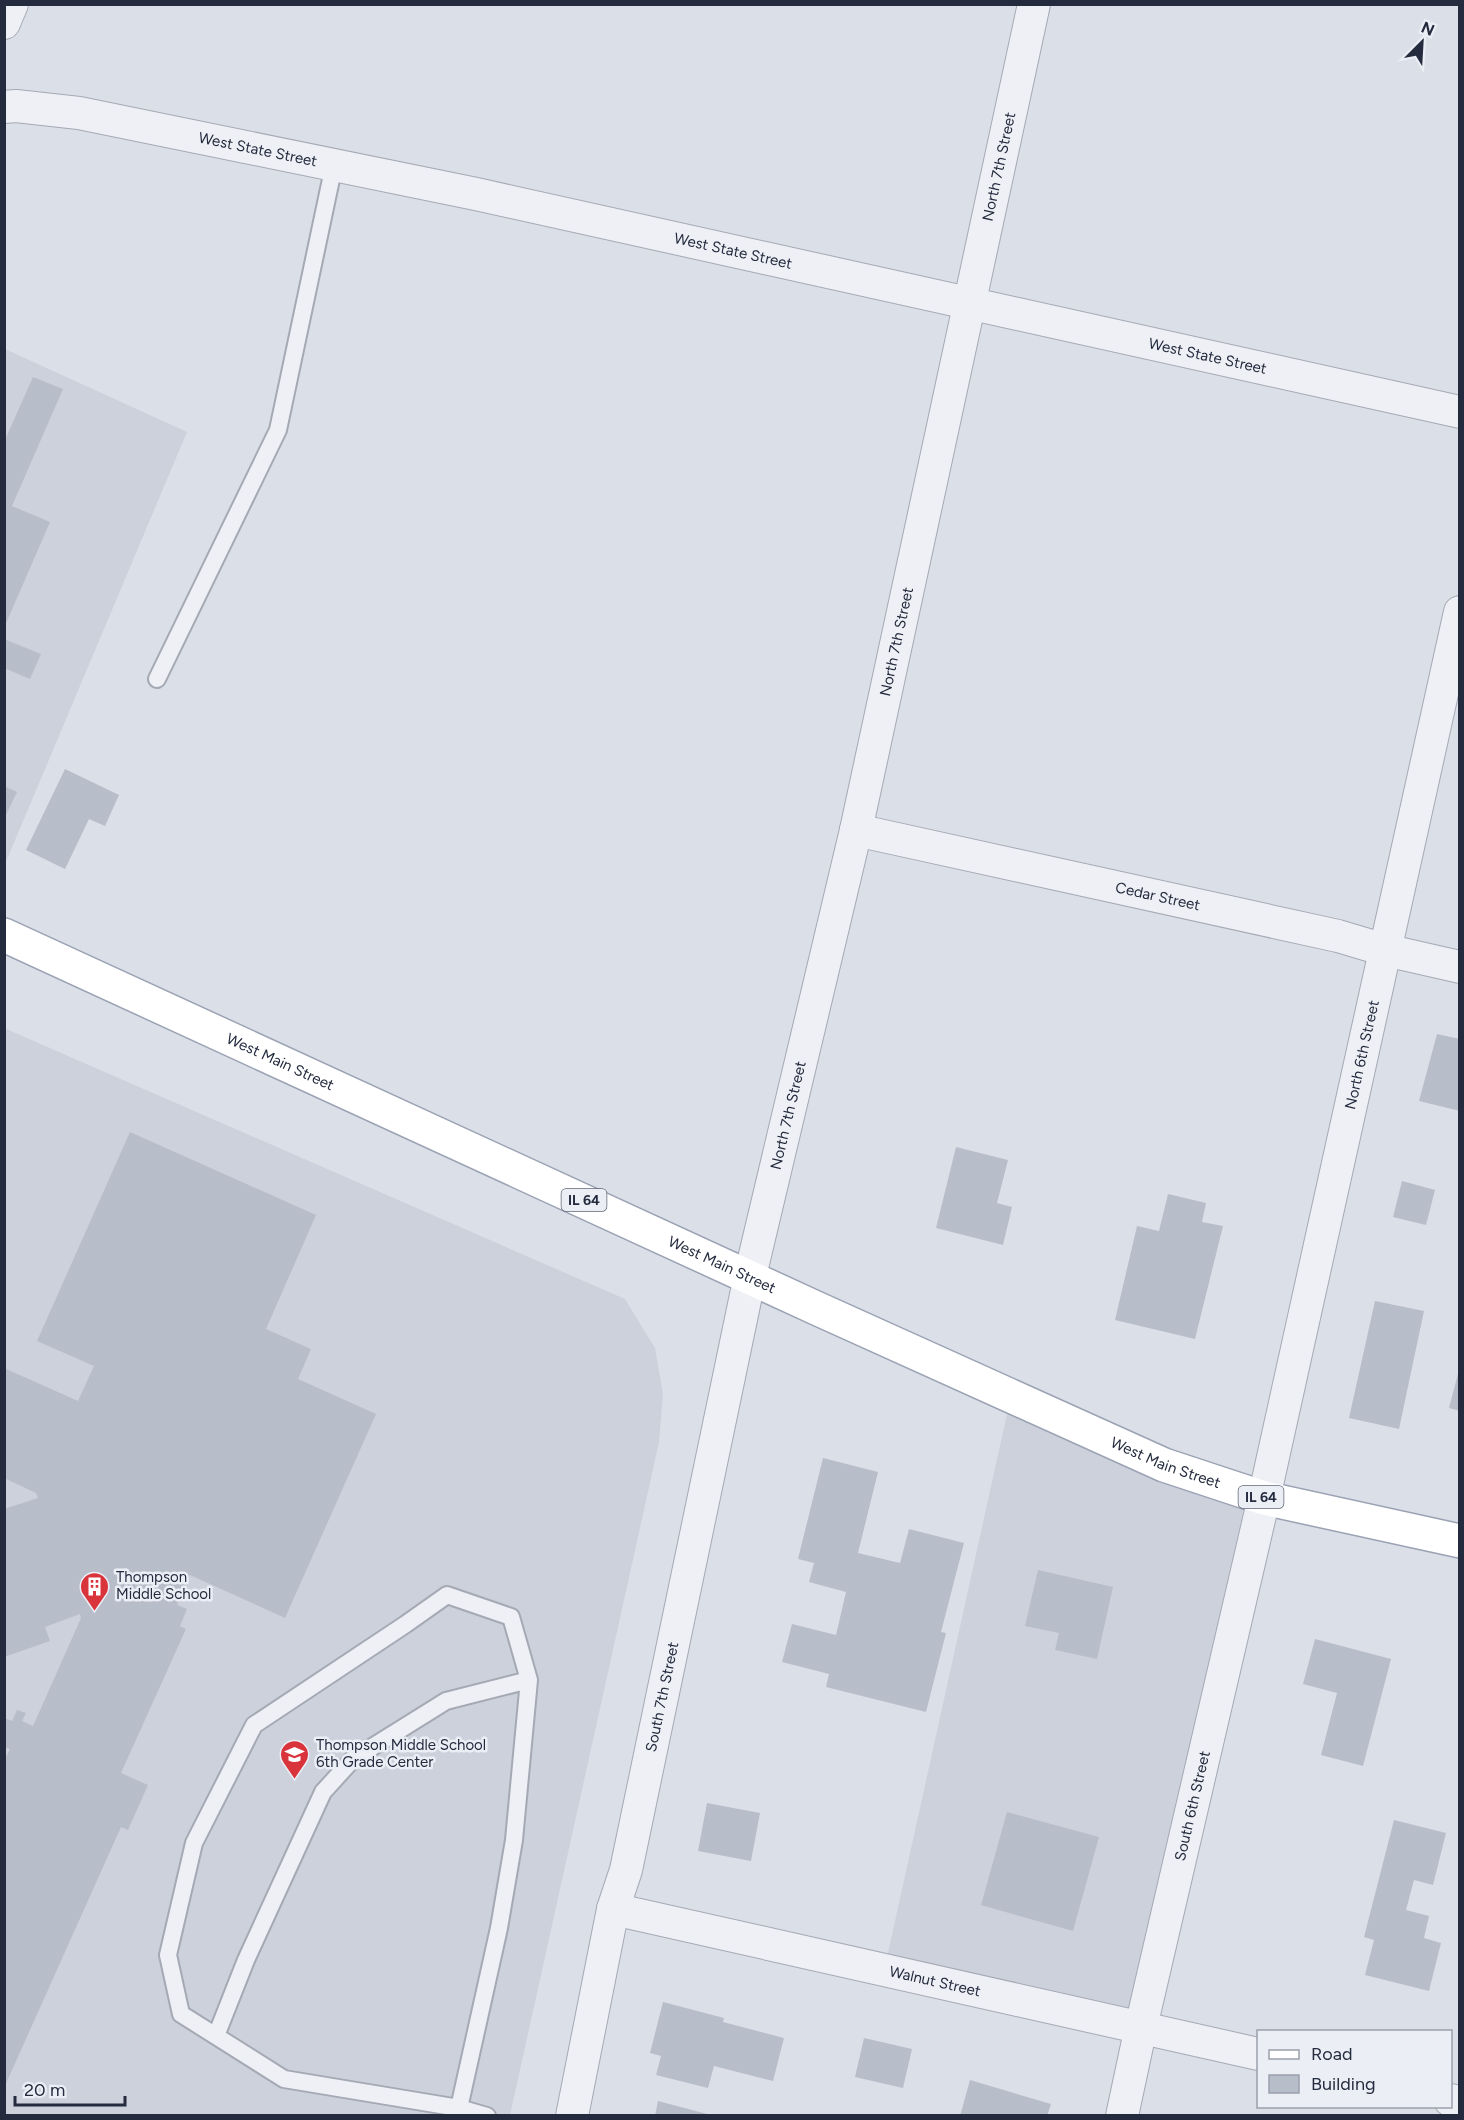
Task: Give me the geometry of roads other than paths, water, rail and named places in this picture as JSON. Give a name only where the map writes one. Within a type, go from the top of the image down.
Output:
[{"type":"main road","name":"West Main Street","points":[[4,935],[1164,1465],[1264,1498],[1460,1541]]},
{"type":"street","points":[[4,23],[12,4]]},
{"type":"street","name":"North 7th Street","points":[[750,1276],[856,830],[1034,4]]},
{"type":"street","name":"West State Street","points":[[4,107],[16,106],[79,113],[476,194],[1460,411]]},
{"type":"street","name":"North 6th Street","points":[[1264,1498],[1460,612]]},
{"type":"street","name":"Cedar Street","points":[[856,830],[1338,936],[1384,950],[1460,967]]},
{"type":"street","name":"South 7th Street","points":[[572,2115],[613,1909],[626,1870],[750,1276]]},
{"type":"street","name":"South 6th Street","points":[[1122,2115],[1264,1498]]},
{"type":"street","name":"Walnut Street","points":[[613,1909],[1257,2054]]},
{"type":"lane","points":[[157,679],[278,430],[334,165]]},
{"type":"lane","points":[[457,2112],[499,1928],[514,1840],[529,1680],[511,1617],[447,1595],[254,1725],[194,1843],[168,1955],[181,2014],[284,2079],[457,2112],[487,2115]]},
{"type":"lane","points":[[216,2036],[246,1960],[323,1792],[353,1759],[446,1701],[529,1680]]},
{"type":"place","name":"Thompson Middle School","points":[[95,1612]]},
{"type":"place","name":"Thompson Middle School 6th Grade Center","points":[[295,1780]]}]
